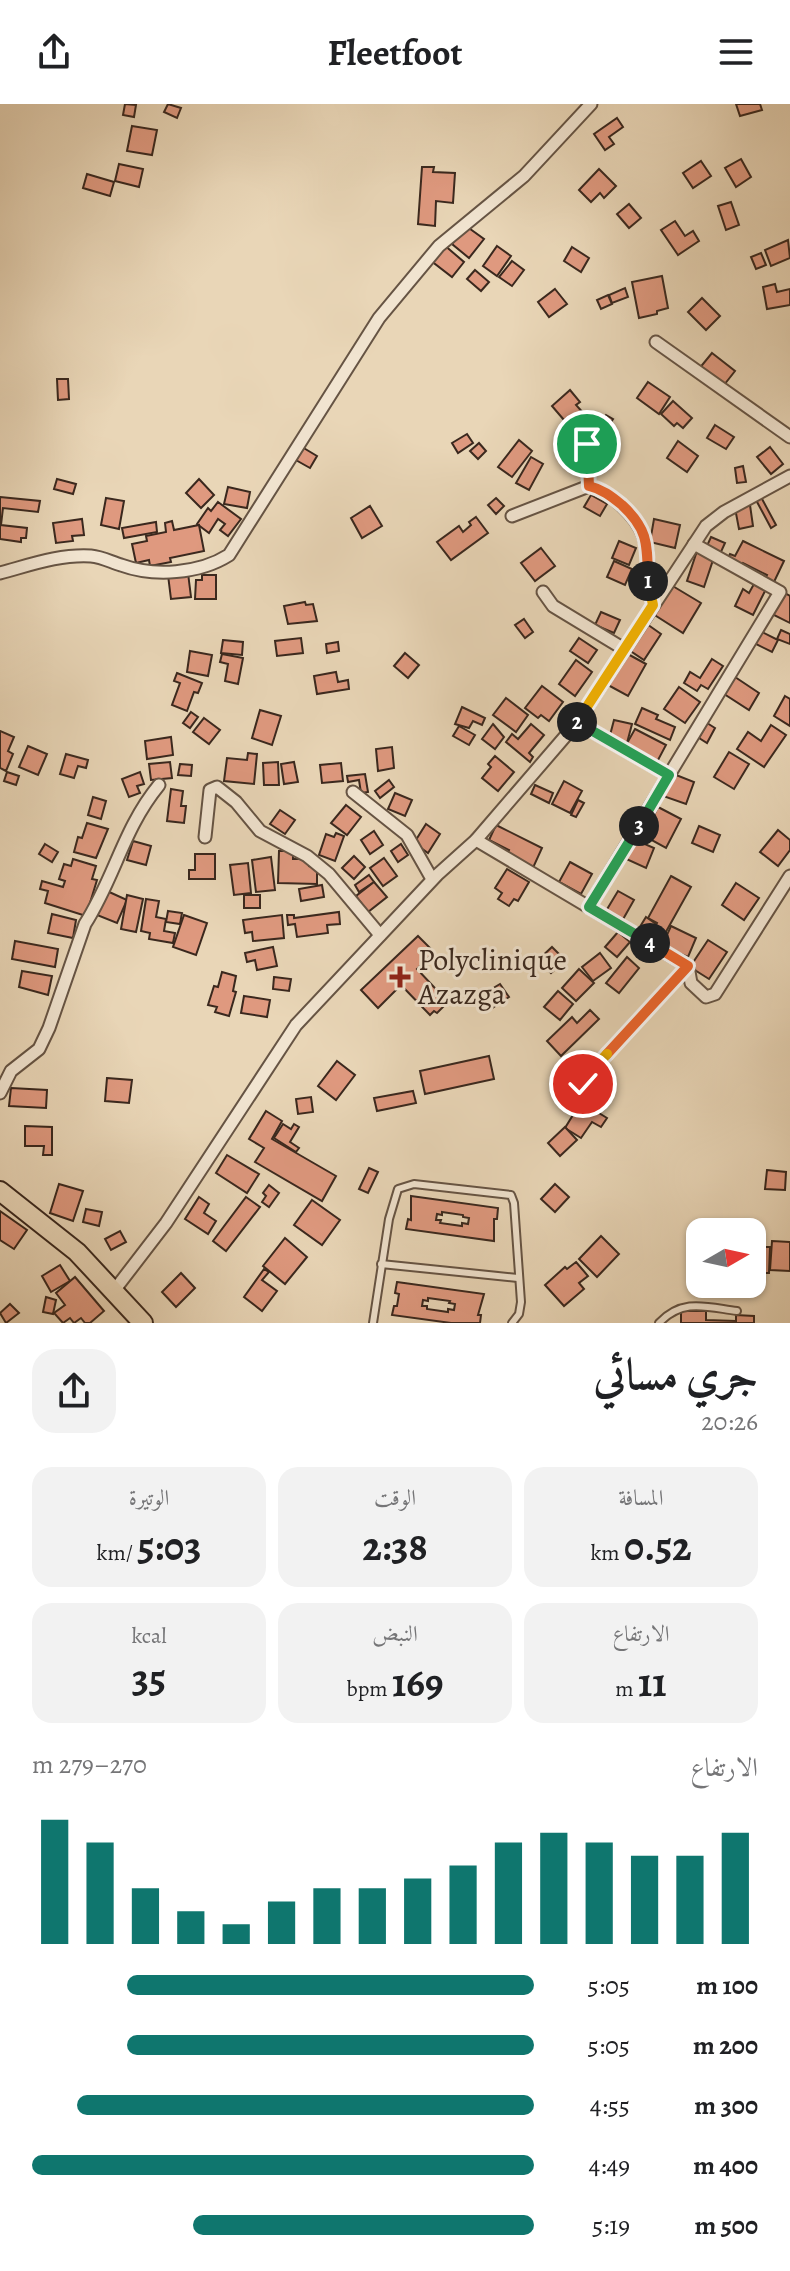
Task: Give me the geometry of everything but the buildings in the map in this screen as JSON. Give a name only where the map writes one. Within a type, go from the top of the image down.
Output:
[{"type":"main road","points":[[0,1191],[77,1252],[143,1323]]},
{"type":"street","points":[[0,573],[52,559],[91,556],[139,570],[177,572],[218,562],[229,555],[379,318],[439,246],[524,176],[591,104]]},
{"type":"street","points":[[656,342],[790,437]]},
{"type":"street","points":[[587,444],[589,486]]},
{"type":"street","points":[[113,1292],[166,1223],[296,1025],[432,879],[476,840],[577,722],[706,526],[724,512],[790,476]]},
{"type":"street","points":[[512,516],[589,486],[605,492],[638,520],[644,531],[653,605]]},
{"type":"street","points":[[589,907],[780,592],[694,544]]},
{"type":"street","points":[[543,592],[553,606],[624,649]]},
{"type":"street","points":[[577,722],[669,775]]},
{"type":"street","points":[[1,1086],[11,1071],[39,1049],[85,924],[111,877],[133,821],[159,785]]},
{"type":"street","points":[[205,837],[210,790],[217,787],[236,802],[260,831],[307,856],[329,874],[380,935]]},
{"type":"street","points":[[353,792],[407,835],[432,879]]},
{"type":"street","points":[[476,840],[688,966],[691,983],[706,997],[715,994],[790,876]]},
{"type":"street","points":[[580,1097],[589,1073],[688,966]]},
{"type":"lane","points":[[373,1323],[389,1219],[398,1189],[414,1184],[511,1195],[521,1302],[519,1314],[512,1323]]},
{"type":"lane","points":[[381,1264],[518,1278]]},
{"type":"lane","points":[[659,1323],[677,1308],[690,1306],[737,1311]]},
{"type":"place","name":"Polyclinique Azazga","points":[[400,977]]},
{"type":"route","points":[[583,1084],[589,1073],[688,966],[589,907],[669,775],[577,722],[653,605],[644,531],[638,520],[618,502],[605,492],[589,486],[587,444]]}]
